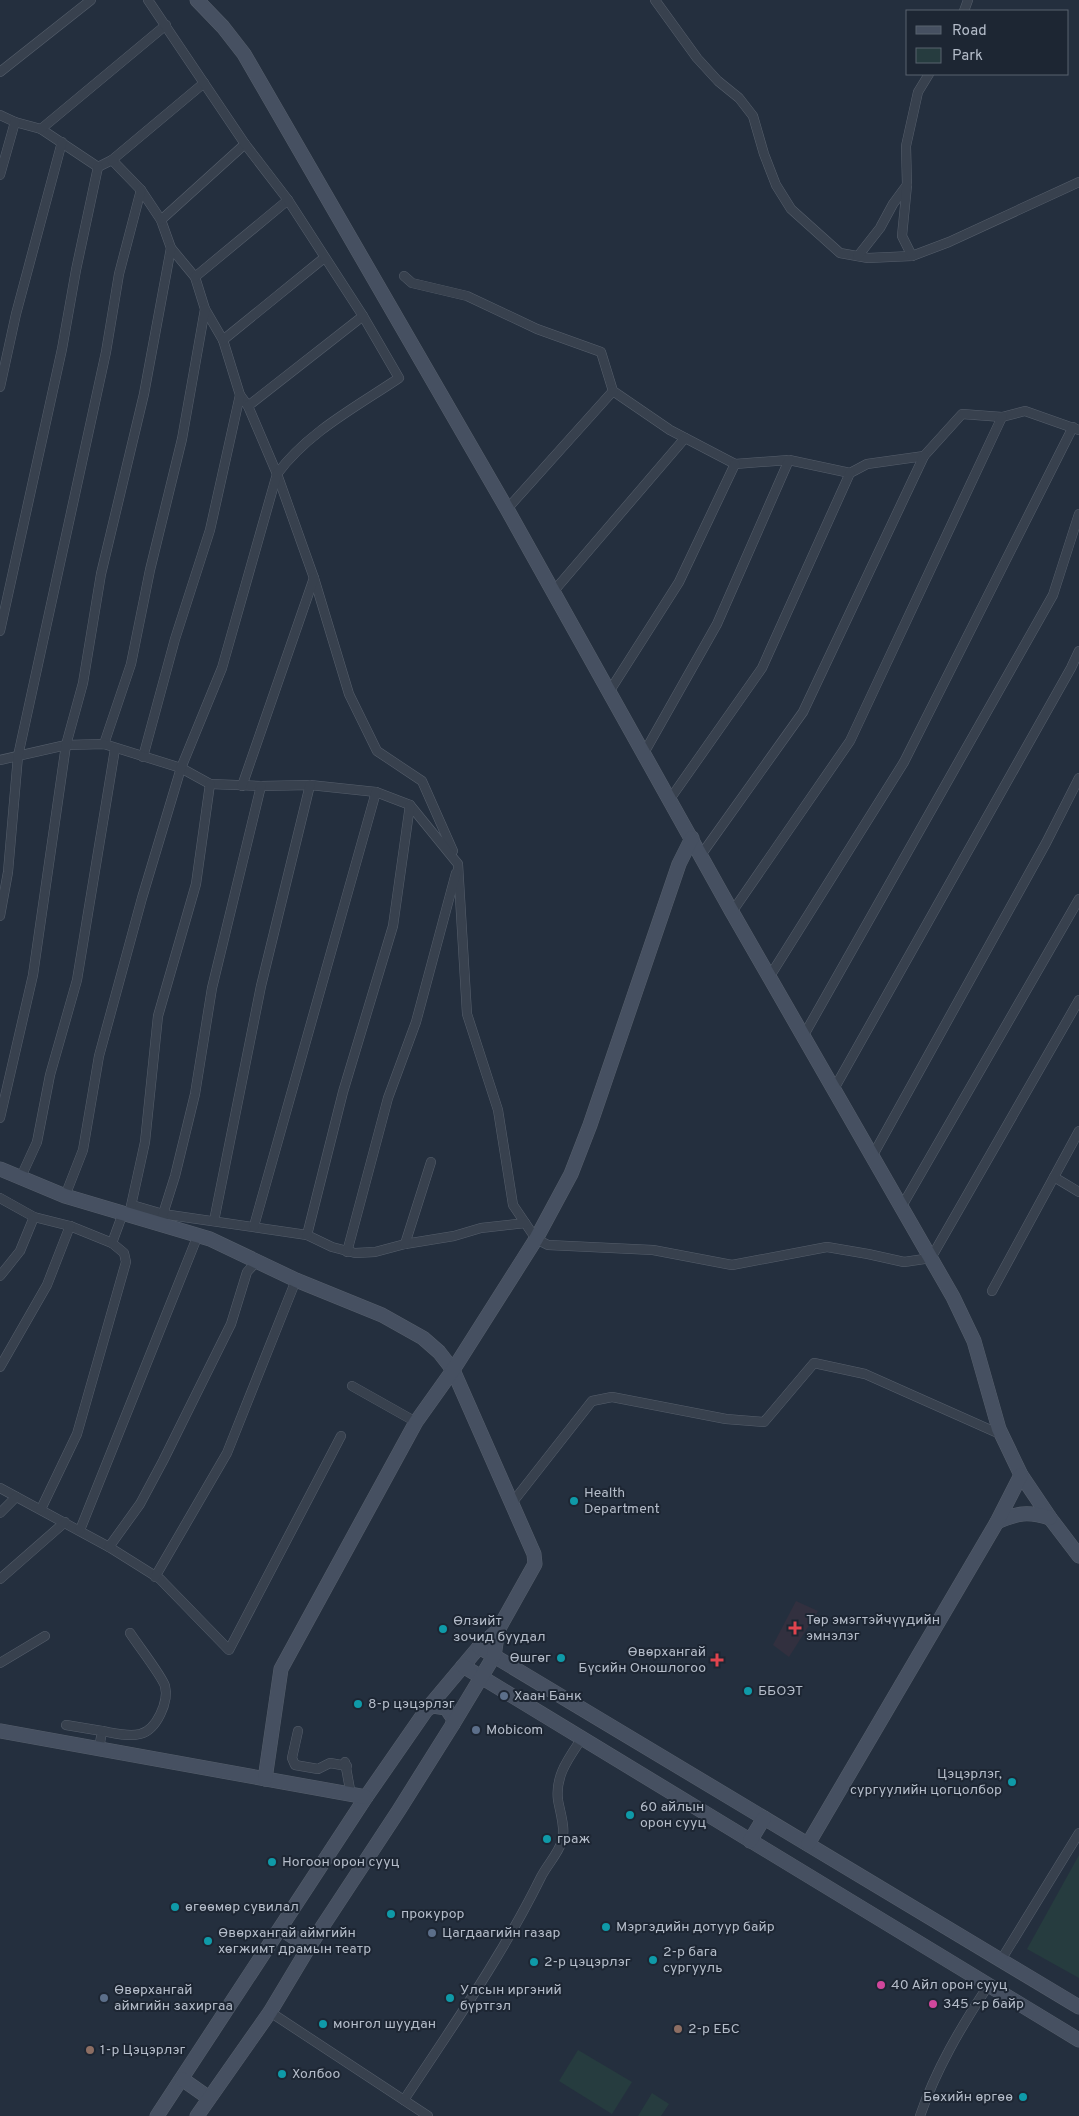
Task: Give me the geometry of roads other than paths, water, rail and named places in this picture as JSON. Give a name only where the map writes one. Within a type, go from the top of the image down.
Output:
[{"type":"street","points":[[0,72],[91,0]]},
{"type":"street","points":[[65,1196],[83,1150],[99,1056],[142,898],[181,768],[222,668],[277,474],[291,454],[313,436],[398,378],[362,316],[288,200],[245,144],[148,0]]},
{"type":"street","points":[[197,0],[223,27],[244,54],[507,509],[732,912],[873,1154],[953,1296],[974,1341],[1002,1435],[1021,1475],[1079,1556]]},
{"type":"street","points":[[655,0],[697,58],[718,81],[739,98],[752,116],[776,185],[791,209],[840,253],[868,258],[912,256],[949,242],[1079,182]]},
{"type":"street","points":[[41,128],[166,25]]},
{"type":"street","points":[[912,256],[902,236],[907,185],[906,146],[918,92],[927,75]]},
{"type":"street","points":[[98,167],[112,160],[204,83]]},
{"type":"street","points":[[0,115],[15,122],[41,128],[98,167]]},
{"type":"street","points":[[0,175],[15,122]]},
{"type":"street","points":[[0,387],[16,314],[62,142]]},
{"type":"street","points":[[161,220],[245,144]]},
{"type":"street","points":[[112,160],[141,190],[161,220],[171,248],[195,277],[204,309],[223,340],[240,395],[248,406],[277,474],[314,578],[349,694],[377,750],[422,781],[458,864],[467,1014],[498,1110],[513,1205],[536,1239],[548,1245],[653,1250],[732,1265],[827,1247],[904,1262],[931,1258]]},
{"type":"street","points":[[0,631],[62,349],[76,270],[98,167]]},
{"type":"street","points":[[858,256],[880,228],[893,204],[907,185]]},
{"type":"street","points":[[0,916],[8,872],[18,756],[106,352],[119,274],[141,190]]},
{"type":"street","points":[[195,277],[288,200]]},
{"type":"street","points":[[0,1118],[33,975],[66,745],[83,683],[101,574],[144,394],[171,248]]},
{"type":"street","points":[[223,340],[324,258]]},
{"type":"street","points":[[404,276],[412,283],[467,296],[537,329],[601,352],[613,391],[684,438],[735,464],[789,460],[850,473]]},
{"type":"street","points":[[104,744],[131,664],[150,570],[182,439],[204,309]]},
{"type":"street","points":[[248,406],[362,316]]},
{"type":"street","points":[[507,509],[613,391]]},
{"type":"street","points":[[143,757],[175,639],[210,530],[240,395]]},
{"type":"street","points":[[701,855],[803,712],[924,456],[962,414],[1002,417],[1025,411],[1076,428],[904,762],[770,976]]},
{"type":"street","points":[[732,912],[850,741],[1002,417]]},
{"type":"street","points":[[553,592],[684,438]]},
{"type":"street","points":[[670,799],[762,668],[850,473],[867,464],[924,456]]},
{"type":"street","points":[[644,753],[717,624],[789,460]]},
{"type":"street","points":[[609,692],[679,582],[735,464]]},
{"type":"street","points":[[804,1036],[1053,595],[1079,514]]},
{"type":"street","points":[[242,786],[314,578]]},
{"type":"street","points":[[834,1089],[1067,676],[1079,651]]},
{"type":"street","points":[[0,760],[66,745],[104,744],[115,749],[181,768],[210,784],[242,786],[310,785],[376,792],[410,805],[458,864]]},
{"type":"street","points":[[20,1179],[37,1142],[50,1075],[77,980],[115,749]]},
{"type":"street","points":[[873,1154],[1046,843],[1079,778]]},
{"type":"street","points":[[112,1243],[128,1211],[144,1142],[158,1016],[196,884],[210,784]]},
{"type":"street","points":[[214,1221],[262,986],[310,785]]},
{"type":"street","points":[[163,1214],[175,1176],[194,1094],[212,988],[261,786]]},
{"type":"street","points":[[254,1226],[376,792]]},
{"type":"street","points":[[307,1235],[343,1092],[393,926],[410,805]]},
{"type":"street","points":[[265,1779],[281,1669],[416,1422],[453,1370],[536,1239],[570,1174],[590,1125],[679,864],[692,838]]},
{"type":"street","points":[[347,1252],[388,1098],[416,1022],[458,864]]},
{"type":"street","points":[[902,1206],[1079,899]]},
{"type":"street","points":[[931,1258],[1079,1000]]},
{"type":"street","points":[[992,1291],[1079,1131]]},
{"type":"street","points":[[405,1244],[431,1162]]},
{"type":"street","points":[[0,1169],[20,1179],[65,1196],[128,1211],[198,1235],[296,1280],[382,1315],[423,1338],[439,1352],[453,1370],[534,1554],[535,1564],[498,1630],[494,1656],[482,1677],[399,1810],[309,1947],[270,2012],[197,2116]]},
{"type":"street","points":[[1054,1177],[1079,1192]]},
{"type":"street","points":[[0,1198],[34,1217],[70,1226],[112,1243],[124,1253],[126,1262],[77,1434],[41,1509]]},
{"type":"street","points":[[128,1211],[254,1226],[307,1235],[347,1252],[376,1252],[405,1244],[454,1236],[481,1228],[525,1223]]},
{"type":"street","points":[[0,1276],[20,1252],[34,1217]]},
{"type":"street","points":[[0,1366],[47,1285],[70,1226]]},
{"type":"street","points":[[80,1530],[198,1235]]},
{"type":"street","points":[[109,1547],[140,1504],[163,1460],[230,1324],[247,1272],[257,1261]]},
{"type":"street","points":[[155,1577],[227,1453],[296,1280]]},
{"type":"street","points":[[512,1504],[592,1400],[612,1397],[726,1419],[764,1422],[814,1363],[864,1374],[1002,1435]]},
{"type":"street","points":[[352,1386],[416,1422]]},
{"type":"street","points":[[0,1488],[80,1530],[155,1577],[229,1650],[341,1436]]},
{"type":"street","points":[[808,1844],[997,1522],[1021,1475]]},
{"type":"street","points":[[0,1513],[16,1497]]},
{"type":"street","points":[[997,1522],[1022,1514],[1034,1513],[1050,1518]]},
{"type":"street","points":[[0,1579],[65,1522]]},
{"type":"street","points":[[157,2116],[366,1797],[427,1709],[479,1646],[498,1630]]},
{"type":"street","points":[[66,1725],[127,1735],[141,1734],[150,1728],[163,1706],[165,1685],[130,1634]]},
{"type":"street","points":[[0,1663],[45,1636]]},
{"type":"street","points":[[479,1646],[1079,2007]]},
{"type":"street","points":[[463,1666],[1079,2040]]},
{"type":"street","points":[[427,1709],[433,1706],[446,1708],[453,1718],[453,1724]]},
{"type":"street","points":[[298,1730],[292,1758],[294,1765],[318,1768],[330,1763],[346,1764],[351,1795]]},
{"type":"street","points":[[0,1731],[366,1797]]},
{"type":"street","points":[[99,1749],[102,1731]]},
{"type":"street","points":[[404,2100],[487,1976],[518,1924],[562,1841],[563,1830],[558,1798],[559,1778],[562,1768],[582,1738]]},
{"type":"street","points":[[750,1841],[764,1818]]},
{"type":"street","points":[[1001,1960],[1079,1833]]},
{"type":"street","points":[[281,1928],[309,1947]]},
{"type":"street","points":[[920,2116],[929,2089],[954,2039],[988,1986]]},
{"type":"street","points":[[270,2012],[428,2116]]},
{"type":"street","points":[[182,2079],[209,2098]]},
{"type":"place","name":"Health Department","points":[[574,1501]]},
{"type":"place","name":"Төр эмэгтэйчүүдийн эмнэлэг","points":[[795,1628]]},
{"type":"place","name":"Өлзийт зочид буудал","points":[[443,1629]]},
{"type":"place","name":"Өшгөг","points":[[561,1658]]},
{"type":"place","name":"Өвөрхангай Бүсийн Оношлогоо","points":[[717,1660]]},
{"type":"place","name":"ББОЭТ","points":[[748,1691]]},
{"type":"place","name":"Хаан Банк","points":[[504,1696]]},
{"type":"place","name":"8-р цэцэрлэг","points":[[358,1704]]},
{"type":"place","name":"Mobicom","points":[[476,1730]]},
{"type":"place","name":"Цэцэрлэг, сургуулийн цогцолбор","points":[[1012,1782]]},
{"type":"place","name":"60 айлын орон сууц","points":[[630,1815]]},
{"type":"place","name":"граж","points":[[547,1839]]},
{"type":"place","name":"Ногоон орон сууц","points":[[272,1862]]},
{"type":"place","name":"өгөөмөр сувилал","points":[[175,1907]]},
{"type":"place","name":"прокурор","points":[[391,1914]]},
{"type":"place","name":"Мэргэдийн дотуур байр","points":[[606,1927]]},
{"type":"place","name":"Цагдаагийн газар","points":[[432,1933]]},
{"type":"place","name":"Өвөрхангай аймгийн хөгжимт драмын театр","points":[[208,1941]]},
{"type":"place","name":"2-р бага сургууль","points":[[653,1960]]},
{"type":"place","name":"2-р цэцэрлэг","points":[[534,1962]]},
{"type":"place","name":"40 Айл орон сууц","points":[[881,1985]]},
{"type":"place","name":"Өвөрхангай аймгийн захиргаа","points":[[104,1998]]},
{"type":"place","name":"Улсын иргэний бүртгэл","points":[[450,1998]]},
{"type":"place","name":"345 ~р байр","points":[[933,2004]]},
{"type":"place","name":"монгол шуудан","points":[[323,2024]]},
{"type":"place","name":"2-р ЕБС","points":[[678,2029]]},
{"type":"place","name":"1-р Цэцэрлэг","points":[[90,2050]]},
{"type":"place","name":"Холбоо","points":[[282,2074]]},
{"type":"place","name":"Бөхийн өргөө","points":[[1023,2097]]}]
